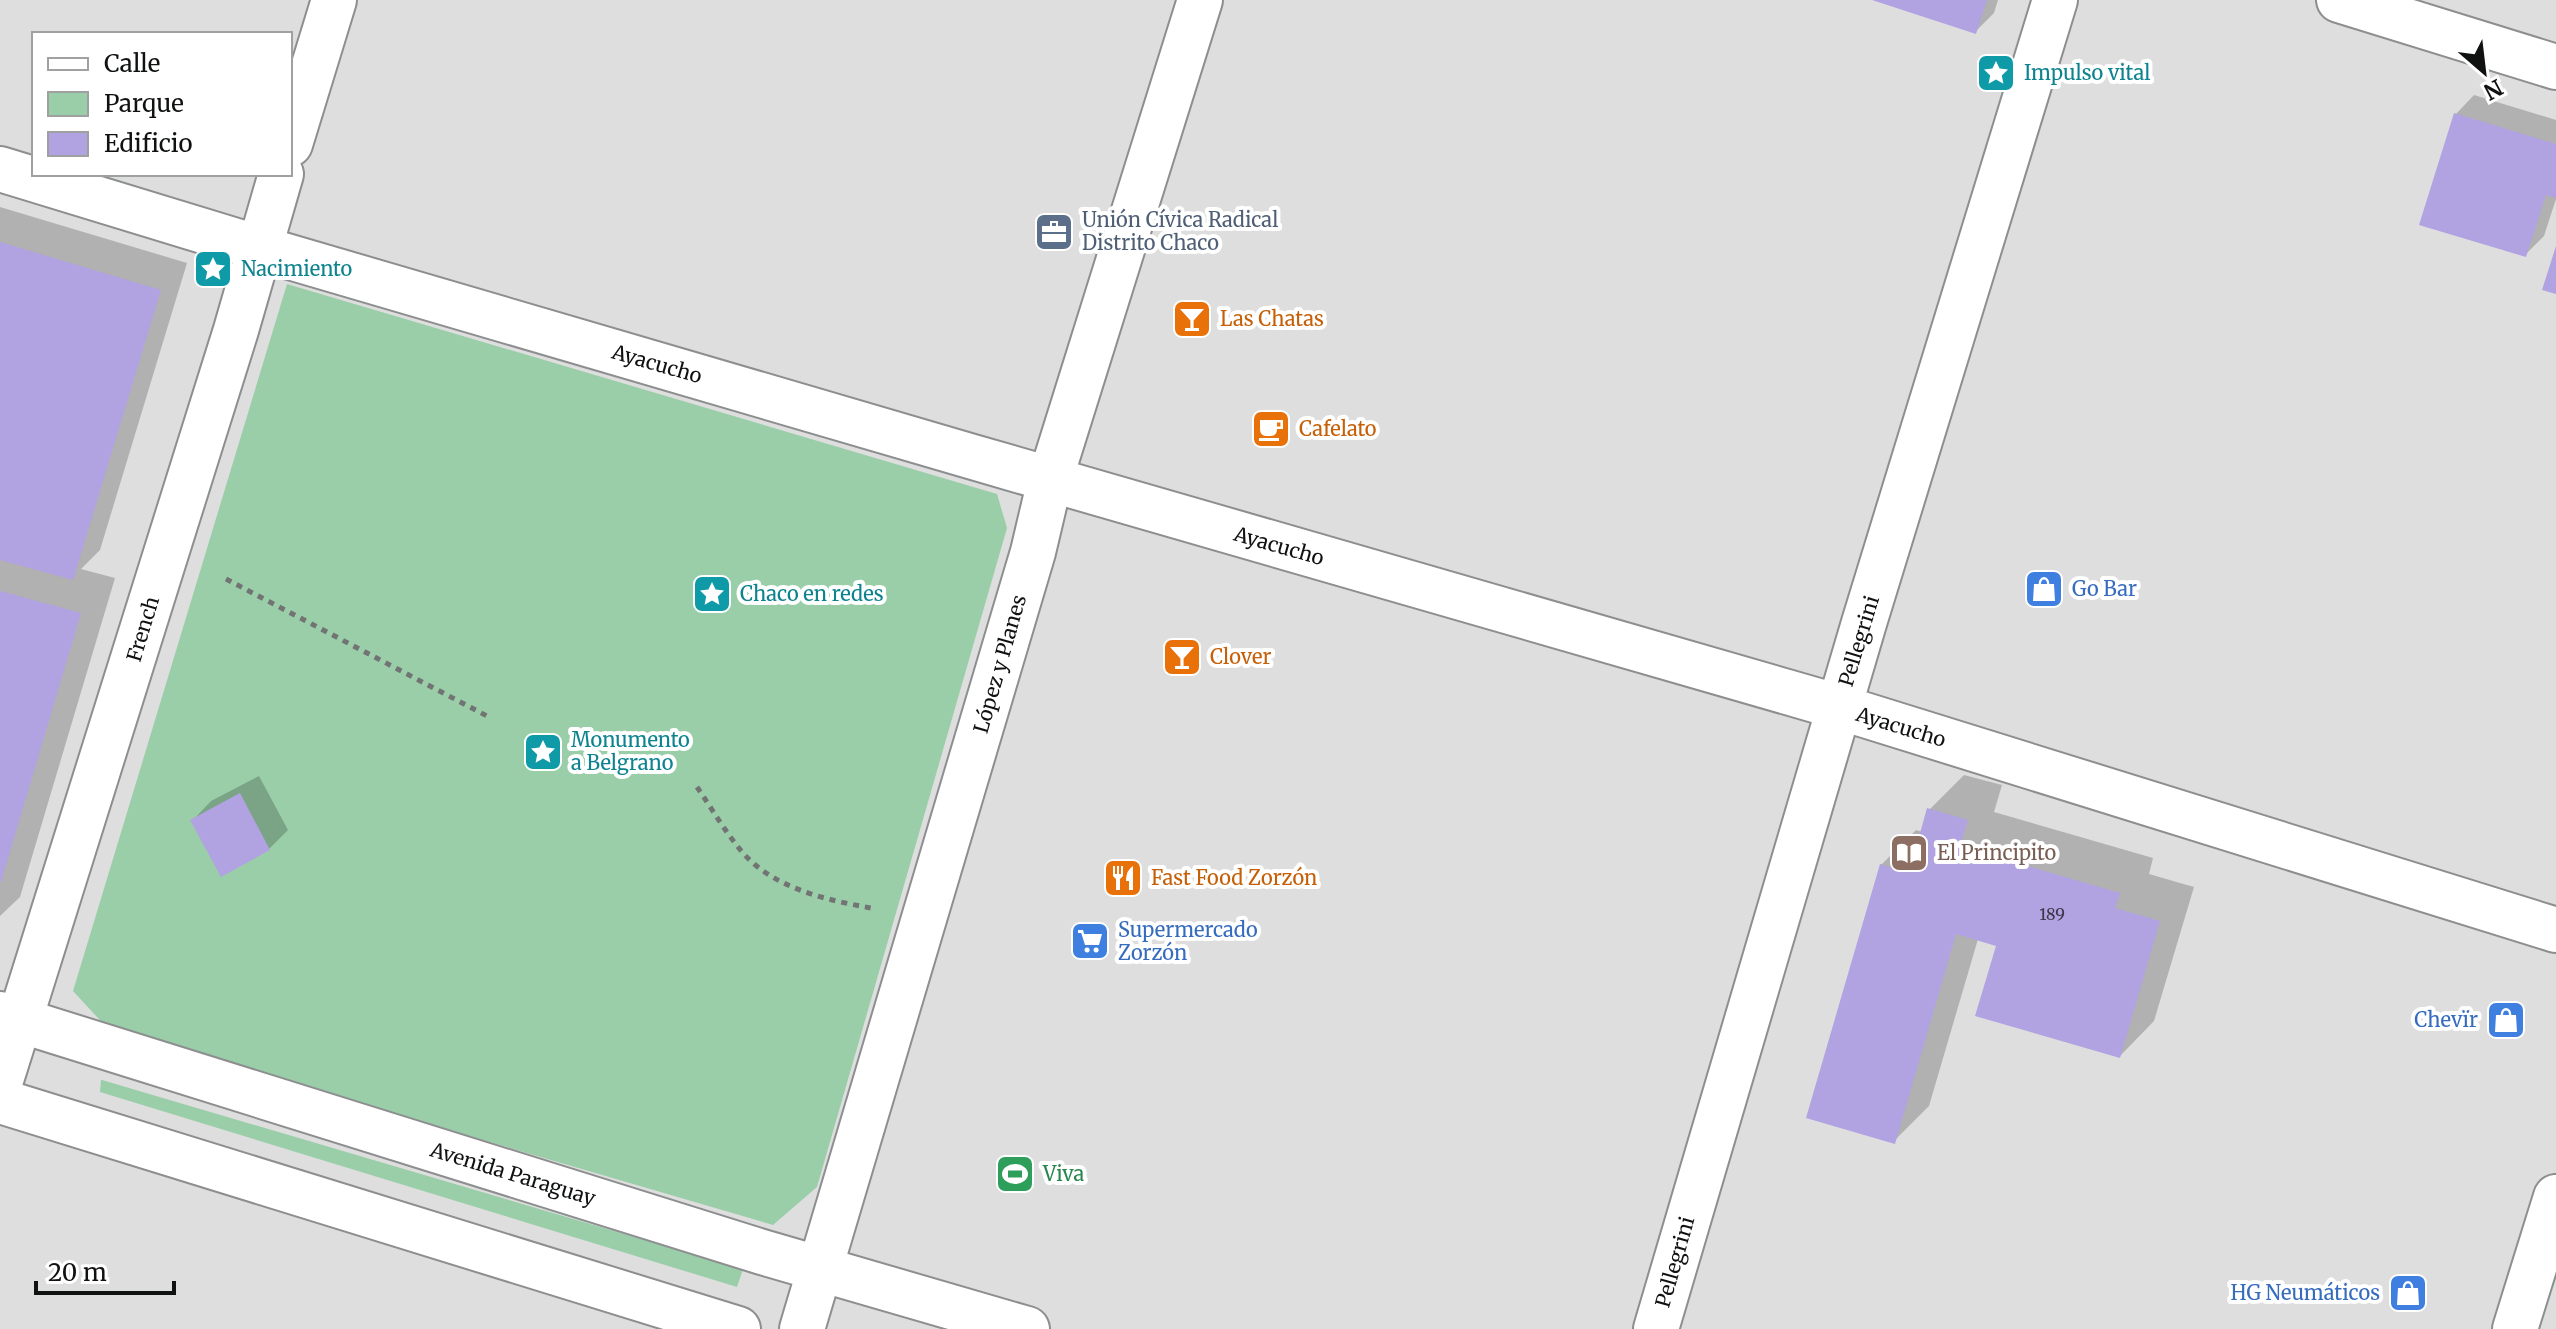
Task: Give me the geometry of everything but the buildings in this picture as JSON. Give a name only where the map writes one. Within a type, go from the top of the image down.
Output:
[{"type":"street","points":[[292,137],[334,0]]},
{"type":"street","name":"López y Planes","points":[[802,1329],[1033,552],[1050,480],[1200,0]]},
{"type":"street","name":"Pellegrini","points":[[1656,1329],[1839,707],[2055,0]]},
{"type":"street","points":[[2339,0],[2556,67]]},
{"type":"street","name":"Ayacucho","points":[[0,169],[1050,480],[1839,707],[2556,930]]},
{"type":"street","name":"French","points":[[0,1083],[11,1017],[236,330],[280,176]]},
{"type":"street","name":"Avenida Paraguay","points":[[11,1017],[820,1269],[1027,1329]]},
{"type":"street","points":[[0,1101],[738,1329]]},
{"type":"street","points":[[2515,1329],[2556,1197]]},
{"type":"path","points":[[226,579],[487,716]]},
{"type":"path","points":[[697,787],[745,855],[764,870],[790,886],[828,900],[871,908]]},
{"type":"green space","points":[[287,284],[997,494],[1007,528],[817,1187],[773,1225],[110,1031],[73,991]]},
{"type":"green space","points":[[101,1080],[743,1269],[737,1287],[100,1092]]},
{"type":"place","name":"Impulso vital","points":[[1996,73]]},
{"type":"place","name":"Unión Cívica Radical Distrito Chaco","points":[[1054,232]]},
{"type":"place","name":"Nacimiento","points":[[213,269]]},
{"type":"place","name":"Las Chatas","points":[[1192,319]]},
{"type":"place","name":"Cafelato","points":[[1271,429]]},
{"type":"place","name":"Go Bar","points":[[2044,589]]},
{"type":"place","name":"Chaco en redes","points":[[712,594]]},
{"type":"place","name":"Clover","points":[[1182,657]]},
{"type":"place","name":"Monumento a Belgrano","points":[[543,752]]},
{"type":"place","name":"El Principito","points":[[1909,853]]},
{"type":"place","name":"Fast Food Zorzón","points":[[1123,878]]},
{"type":"place","name":"Supermercado Zorzón","points":[[1090,941]]},
{"type":"place","name":"Chevïr","points":[[2506,1020]]},
{"type":"place","name":"Viva","points":[[1015,1174]]},
{"type":"place","name":"HG Neumáticos","points":[[2408,1293]]}]
